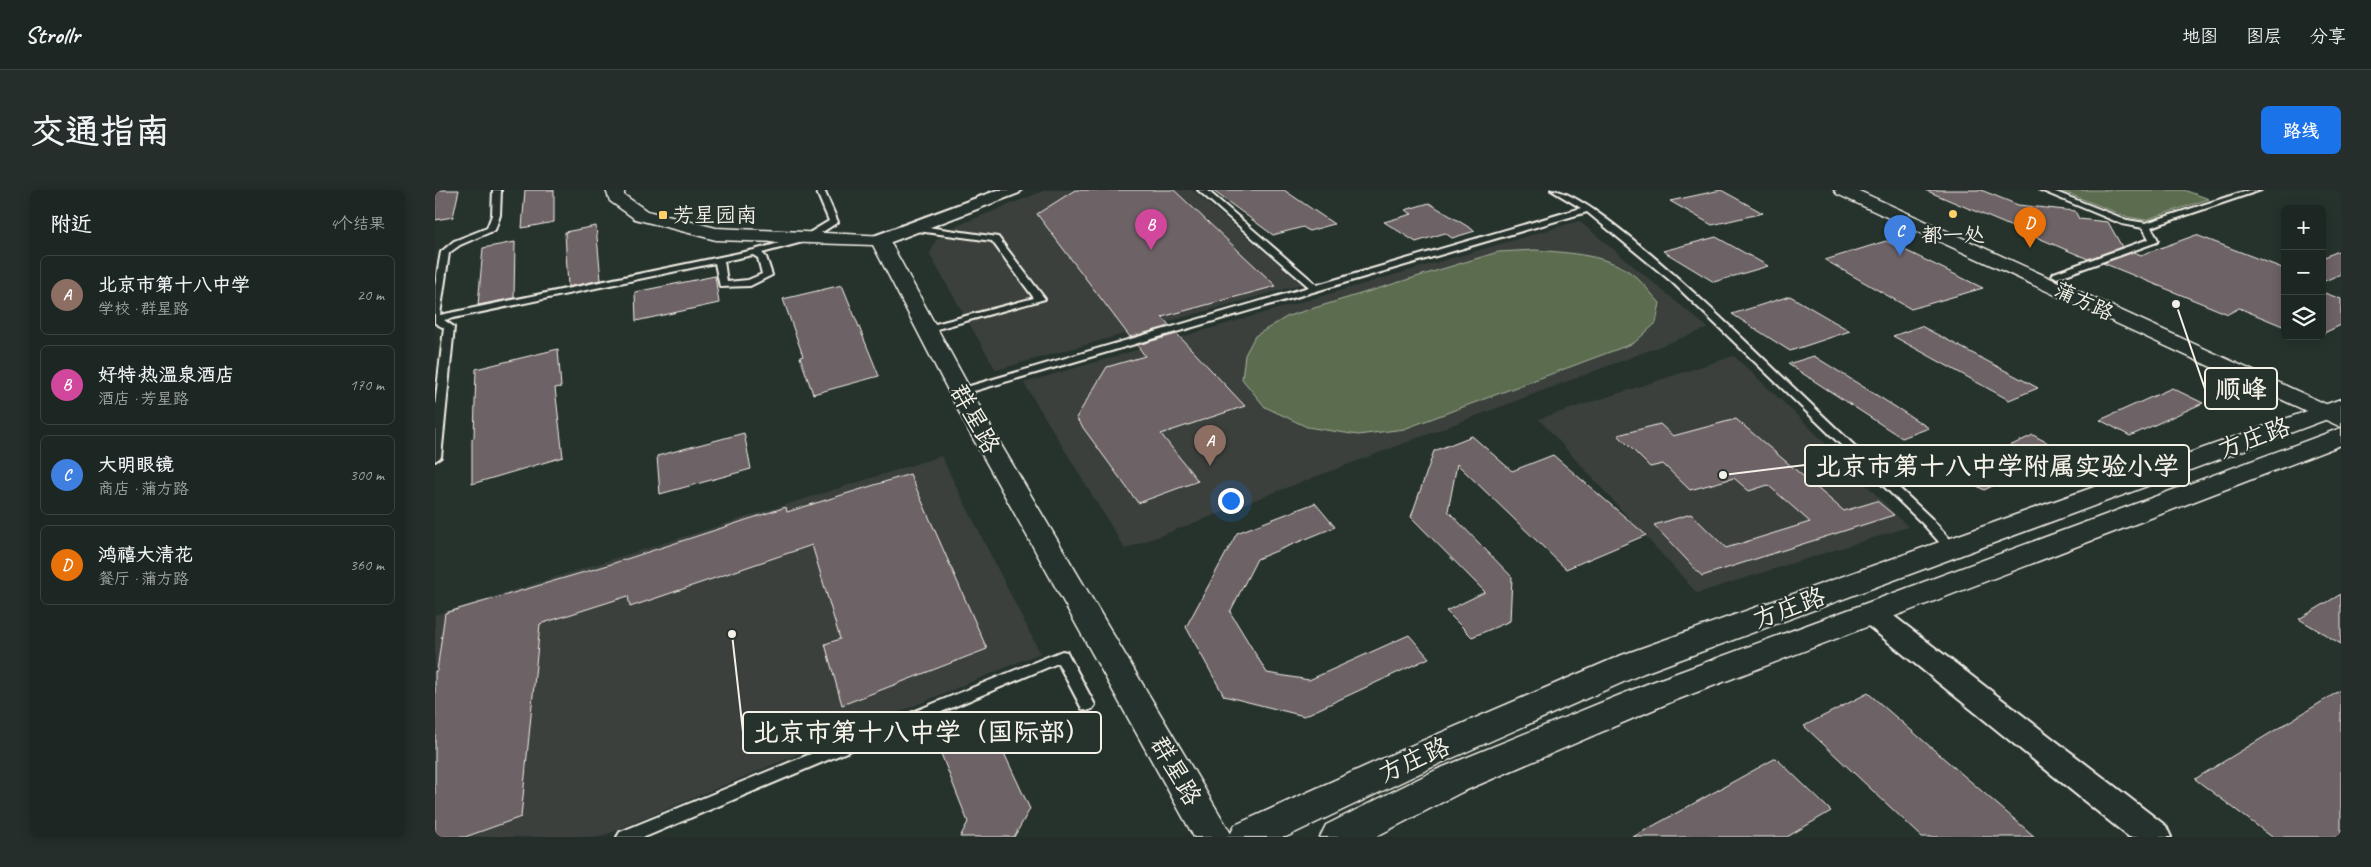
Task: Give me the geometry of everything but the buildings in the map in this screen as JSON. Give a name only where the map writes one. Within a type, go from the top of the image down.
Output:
[{"type":"street","points":[[615,190],[616,197],[641,215],[674,225],[716,234],[880,240],[1013,190]]},
{"type":"street","name":"蒲方路","points":[[1843,190],[2338,415]]},
{"type":"street","name":"蒲方路","points":[[1866,190],[2057,275],[2338,415]]},
{"type":"street","name":"群星路","points":[[880,240],[960,392],[1214,837]]},
{"type":"street","name":"方庄路","points":[[1248,837],[1429,753],[1633,664],[1952,548],[2338,415]]},
{"type":"street","name":"方庄路","points":[[1339,837],[1449,781],[1659,693],[1871,613],[2338,415]]},
{"type":"street","points":[[1871,613],[2154,837]]},
{"type":"lane","points":[[435,318],[445,252],[457,243],[491,230],[496,216],[497,190]]},
{"type":"lane","points":[[435,318],[755,252],[807,238],[834,222],[820,190]]},
{"type":"lane","points":[[1202,190],[1316,289]]},
{"type":"lane","points":[[1555,190],[1588,210],[1675,280],[1927,521],[1952,548]]},
{"type":"lane","points":[[2044,190],[2125,222],[2146,226],[2251,190]]},
{"type":"lane","points":[[960,392],[1588,210]]},
{"type":"lane","points":[[2057,275],[2154,240],[2146,226]]},
{"type":"lane","points":[[913,228],[995,239],[1040,299],[927,328]]},
{"type":"lane","points":[[719,259],[723,284],[750,283],[767,275],[762,257],[755,252]]},
{"type":"lane","points":[[435,318],[449,327],[435,457]]},
{"type":"lane","points":[[626,837],[1062,656],[1087,705]]},
{"type":"shaded area","points":[[1046,190],[1192,190],[1302,284],[996,370],[930,255],[935,241],[954,227]]},
{"type":"shaded area","points":[[1579,221],[1708,328],[1125,549],[1024,383]]},
{"type":"shaded area","points":[[1734,356],[1804,422],[1908,527],[1697,593],[1539,419]]},
{"type":"shaded area","points":[[941,456],[1040,653],[600,837],[435,837],[435,615]]},
{"type":"green space","points":[[2059,190],[2184,190],[2209,199],[2145,220],[2128,217]]},
{"type":"green space","points":[[1535,250],[1588,256],[1626,269],[1660,303],[1656,323],[1634,343],[1404,429],[1358,435],[1307,427],[1265,407],[1242,379],[1245,355],[1255,336],[1288,316],[1498,252]]},
{"type":"place","name":"都一处","points":[[1953,214]]},
{"type":"place","name":"芳星园南","points":[[663,215]]},
{"type":"place","name":"鸿禧大清花","points":[[2030,248]]},
{"type":"place","name":"好特·热温泉酒店","points":[[1151,250]]},
{"type":"place","name":"大明眼镜","points":[[1900,256]]},
{"type":"place","name":"顺峰","points":[[2176,304]]},
{"type":"place","name":"北京市第十八中学","points":[[1210,466]]},
{"type":"place","name":"北京市第十八中学附属实验小学","points":[[1723,475]]},
{"type":"place","name":"北京市第十八中学（国际部）","points":[[732,634]]}]
